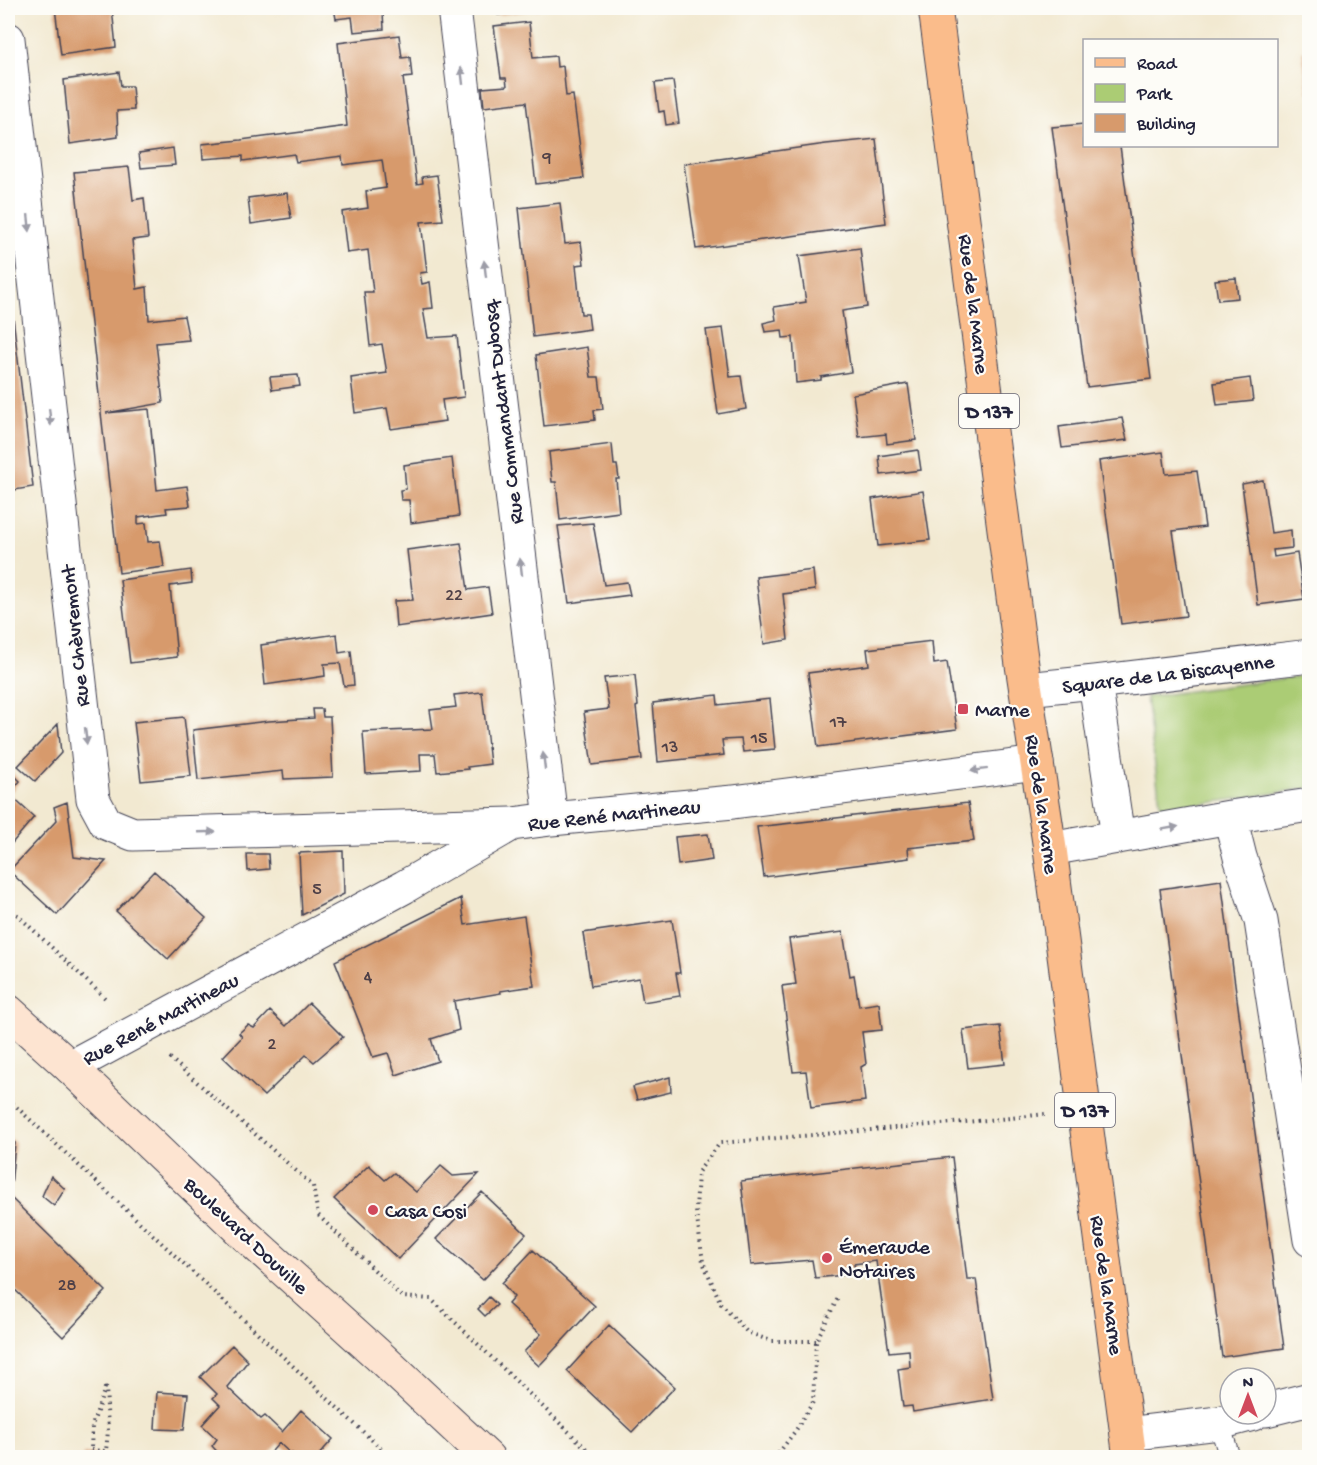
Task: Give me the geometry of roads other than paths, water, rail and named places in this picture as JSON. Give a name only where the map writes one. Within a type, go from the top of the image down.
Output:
[{"type":"main road","name":"Rue de la Marne","points":[[935,8],[1129,1446]]},
{"type":"street","name":"Rue Commandant Dubosq","points":[[454,8],[551,819]]},
{"type":"street","name":"Rue Chèvremont","points":[[8,39],[93,799],[106,823],[133,834],[512,824]]},
{"type":"street","name":"Square de La Biscayenne","points":[[1026,689],[1310,656]]},
{"type":"street","points":[[1095,682],[1118,837]]},
{"type":"street","name":"Rue René Martineau","points":[[70,1067],[404,887],[512,824],[733,802],[1037,763]]},
{"type":"street","points":[[1050,849],[1310,805]]},
{"type":"street","points":[[1230,817],[1240,857],[1261,921],[1310,1240]]},
{"type":"street","name":"Boulevard Douville","points":[[8,1011],[70,1067],[243,1233],[488,1458]]},
{"type":"street","points":[[1278,1407],[1310,1399]]},
{"type":"street","points":[[1129,1446],[1218,1423]]},
{"type":"lane","points":[[1220,1426],[1230,1458]]},
{"type":"place","name":"Marne","points":[[963,709]]},
{"type":"place","name":"Casa Cosi","points":[[373,1210]]},
{"type":"place","name":"Émeraude Notaires","points":[[827,1258]]}]
